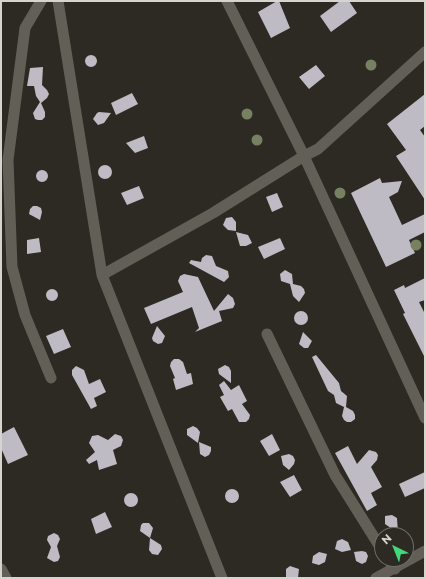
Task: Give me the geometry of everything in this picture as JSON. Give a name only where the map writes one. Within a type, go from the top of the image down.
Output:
[{"type":"street","points":[[41,1],[26,28],[8,160],[12,267],[25,315],[51,378]]},
{"type":"street","points":[[58,1],[102,275],[222,578]]},
{"type":"street","points":[[227,1],[304,156],[425,418]]},
{"type":"street","points":[[102,275],[213,213],[304,156],[318,149],[425,52]]},
{"type":"street","points":[[267,334],[335,475],[374,537]]},
{"type":"street","points":[[376,578],[395,569],[425,551]]},
{"type":"street","points":[[1,569],[6,578]]},
{"type":"building","points":[[279,1],[290,28],[271,38],[258,12]]},
{"type":"building","points":[[340,1],[349,1],[357,13],[331,32],[320,16]]},
{"type":"building","points":[[93,55],[96,56],[96,66],[89,67],[86,66],[85,59],[86,56]]},
{"type":"building","points":[[316,65],[325,76],[309,89],[299,77]]},
{"type":"building","points":[[43,67],[42,85],[49,94],[41,103],[45,112],[45,117],[42,120],[38,120],[35,119],[33,113],[40,102],[36,96],[34,86],[27,86],[30,68]]},
{"type":"building","points":[[132,93],[138,104],[116,115],[111,103]]},
{"type":"building","points":[[425,94],[425,126],[420,130],[425,137],[425,200],[396,156],[406,150],[387,124]]},
{"type":"building","points":[[97,113],[111,113],[104,123],[98,125],[93,119]]},
{"type":"building","points":[[144,136],[148,148],[135,153],[126,143]]},
{"type":"building","points":[[105,165],[110,167],[112,172],[110,177],[105,179],[100,177],[98,172],[100,167]]},
{"type":"building","points":[[44,170],[47,171],[47,181],[40,182],[37,181],[36,174],[37,171]]},
{"type":"building","points":[[380,178],[382,183],[402,181],[398,192],[389,197],[402,225],[425,214],[425,232],[409,240],[415,253],[386,267],[351,193]]},
{"type":"building","points":[[139,186],[144,198],[127,205],[121,193]]},
{"type":"building","points":[[277,193],[283,207],[272,212],[266,197]]},
{"type":"building","points":[[33,206],[41,208],[42,212],[40,220],[29,214],[30,209]]},
{"type":"building","points":[[232,217],[236,222],[236,231],[228,230],[223,225],[226,218]]},
{"type":"building","points":[[236,232],[248,235],[252,243],[246,246],[240,246]]},
{"type":"building","points":[[39,238],[41,252],[27,254],[27,240]]},
{"type":"building","points":[[280,238],[285,249],[264,259],[258,247]]},
{"type":"building","points":[[206,255],[212,256],[216,266],[228,271],[229,277],[224,282],[189,263],[191,260],[201,262],[202,258]]},
{"type":"building","points":[[285,270],[292,274],[293,284],[301,286],[304,289],[305,293],[299,302],[293,296],[290,284],[281,281],[280,274]]},
{"type":"building","points":[[184,274],[198,277],[214,311],[228,294],[233,298],[235,304],[233,308],[219,311],[222,321],[195,332],[199,328],[192,307],[151,324],[144,308],[183,292],[178,281],[180,276]]},
{"type":"building","points":[[425,278],[425,300],[419,302],[425,314],[425,358],[403,314],[405,313],[394,290],[404,285],[405,288]]},
{"type":"building","points":[[54,289],[57,290],[57,300],[50,301],[47,300],[46,293],[47,290]]},
{"type":"building","points":[[301,311],[306,313],[308,318],[306,323],[301,325],[296,323],[294,318],[296,313]]},
{"type":"building","points":[[157,326],[165,336],[162,343],[158,344],[153,341],[152,338]]},
{"type":"building","points":[[63,329],[71,347],[54,354],[46,336]]},
{"type":"building","points":[[303,332],[312,341],[308,348],[304,348],[299,344]]},
{"type":"building","points":[[316,355],[339,383],[341,391],[347,396],[346,407],[353,411],[355,415],[355,419],[351,422],[344,420],[342,416],[344,407],[336,403],[334,395],[328,391],[312,357]]},
{"type":"building","points":[[174,359],[179,359],[183,362],[187,374],[191,373],[193,384],[176,390],[173,379],[175,378],[170,366]]},
{"type":"building","points":[[225,365],[229,367],[231,371],[231,383],[219,374],[218,369]]},
{"type":"building","points":[[76,366],[84,370],[89,384],[100,379],[106,392],[94,398],[97,406],[91,409],[72,375],[72,370]]},
{"type":"building","points":[[224,381],[231,390],[239,385],[247,401],[242,404],[250,415],[246,422],[239,422],[232,409],[228,411],[220,397],[224,395],[219,385]]},
{"type":"building","points":[[193,426],[200,432],[198,443],[187,435],[187,429]]},
{"type":"building","points":[[14,427],[28,455],[8,464],[1,448],[1,434]]},
{"type":"building","points":[[115,434],[121,436],[123,440],[121,446],[113,450],[117,464],[99,470],[97,460],[89,464],[86,460],[95,452],[89,443],[92,436],[98,435],[108,440]]},
{"type":"building","points":[[272,434],[280,450],[269,456],[260,441]]},
{"type":"building","points":[[199,442],[211,447],[209,455],[205,457],[200,454]]},
{"type":"building","points":[[348,446],[357,464],[369,450],[376,452],[378,455],[377,460],[371,467],[382,487],[371,493],[377,505],[367,511],[335,453]]},
{"type":"building","points":[[289,454],[293,456],[295,460],[294,464],[289,470],[283,465],[281,456]]},
{"type":"building","points":[[425,472],[425,488],[405,497],[399,484]]},
{"type":"building","points":[[294,475],[302,490],[290,497],[280,482]]},
{"type":"building","points":[[232,489],[237,491],[239,496],[237,501],[232,503],[227,501],[225,496],[227,491]]},
{"type":"building","points":[[131,493],[136,495],[138,500],[136,505],[131,507],[126,505],[124,500],[126,495]]},
{"type":"building","points":[[105,512],[112,527],[96,534],[91,519]]},
{"type":"building","points":[[392,515],[397,518],[398,527],[389,527],[385,524],[385,516]]},
{"type":"building","points":[[143,523],[149,523],[153,528],[150,538],[140,531]]},
{"type":"building","points":[[54,533],[58,535],[60,539],[57,546],[60,557],[58,561],[54,562],[47,558],[51,547],[47,540],[48,536]]},
{"type":"building","points":[[150,538],[161,545],[162,549],[158,555],[152,554],[149,550]]},
{"type":"building","points":[[342,539],[348,542],[351,550],[342,552],[335,549],[337,541]]},
{"type":"building","points":[[319,552],[327,554],[325,562],[319,565],[312,563],[313,556]]},
{"type":"building","points":[[354,552],[366,552],[368,556],[366,562],[362,564],[356,561]]},
{"type":"building","points":[[290,566],[299,569],[298,578],[286,578],[286,569]]}]
